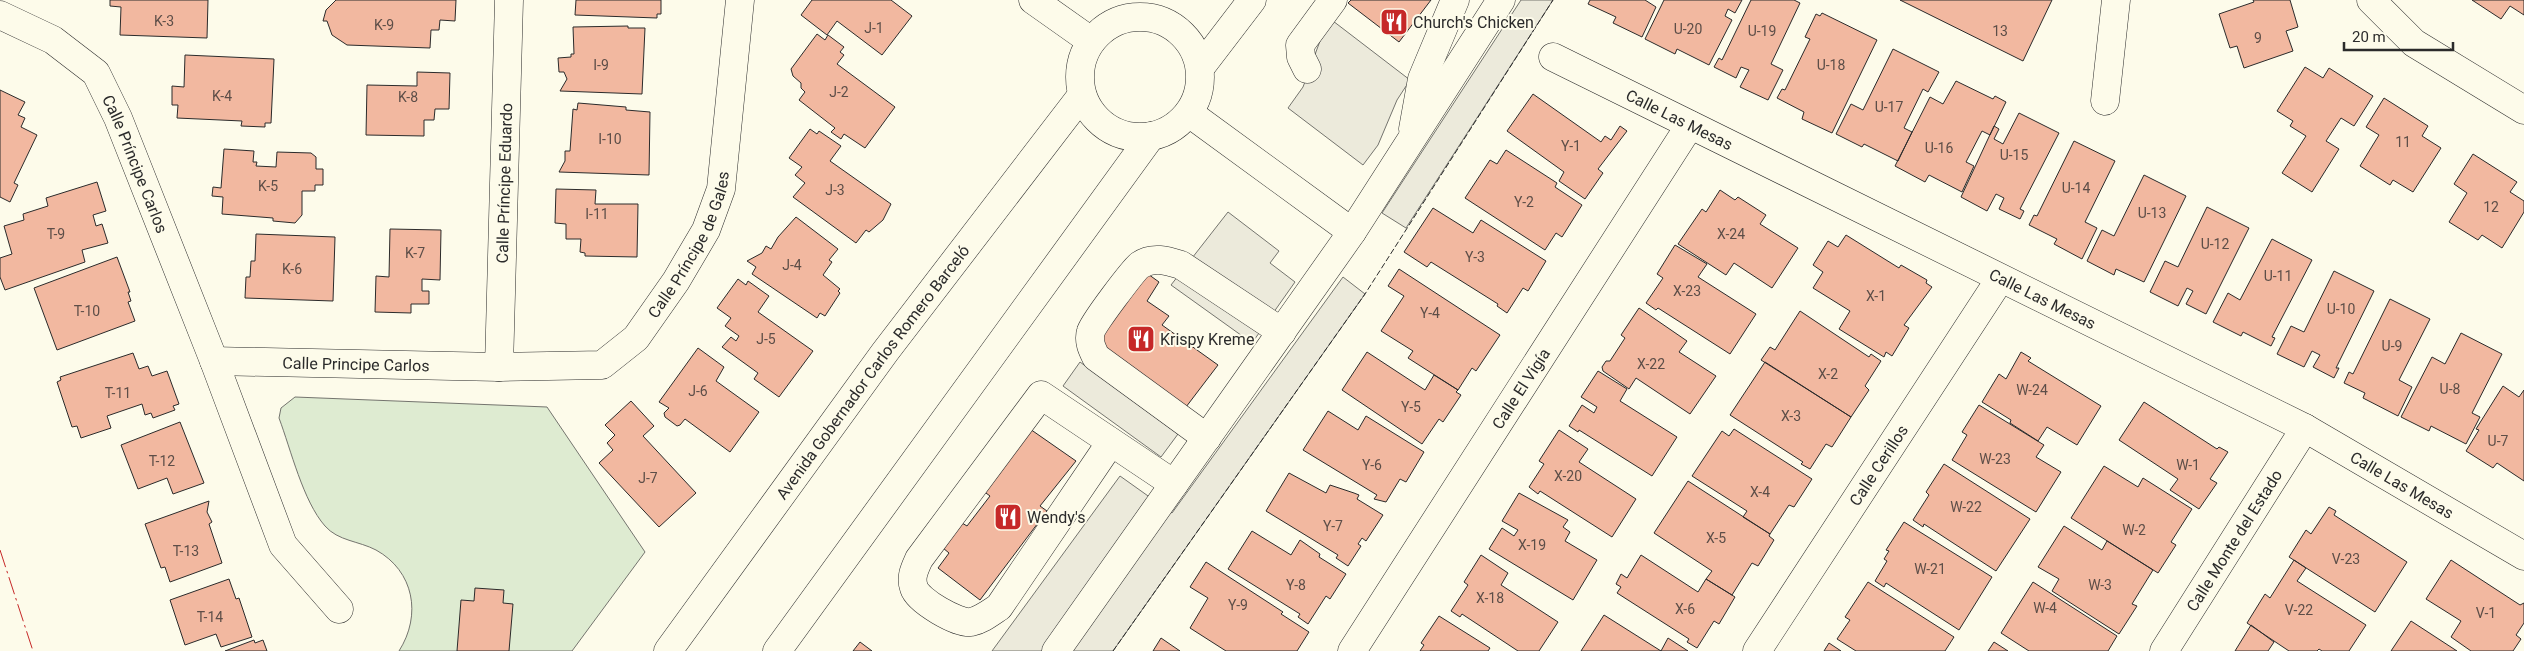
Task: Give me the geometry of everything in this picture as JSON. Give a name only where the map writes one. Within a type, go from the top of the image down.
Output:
[{"type":"street","name":"Calle Príncipe Eduardo","points":[[499,366],[509,0]]},
{"type":"street","name":"Calle Príncipe de Gales","points":[[499,366],[602,365],[636,338],[676,281],[706,230],[721,189],[740,0]]},
{"type":"street","points":[[1033,0],[1091,41]]},
{"type":"street","points":[[1200,68],[1252,0]]},
{"type":"street","points":[[1308,69],[1301,57],[1300,45],[1334,0]]},
{"type":"street","points":[[1411,140],[1422,78],[1455,0]]},
{"type":"street","points":[[1056,651],[1352,232],[1501,0]]},
{"type":"street","points":[[2105,101],[2116,0]]},
{"type":"street","points":[[2371,0],[2414,43],[2524,110]]},
{"type":"street","points":[[1148,8],[1154,18],[1175,28],[1191,45],[1200,68],[1198,91],[1188,113],[1171,129],[1152,136],[1125,136],[1104,126],[1088,109],[1079,86],[1080,63],[1091,41],[1108,25],[1148,8]]},
{"type":"street","name":"Calle Príncipe Carlos","points":[[0,15],[53,40],[96,73],[118,118],[214,361],[283,546],[339,609]]},
{"type":"street","name":"Calle Las Mesas","points":[[1553,57],[2305,428],[2524,556]]},
{"type":"street","name":"Avenida Gobernador Carlos Romero Barceló","points":[[668,651],[885,352],[1082,95]]},
{"type":"street","points":[[1188,113],[1352,232]]},
{"type":"street","name":"Calle El Vigía","points":[[1352,651],[1690,125]]},
{"type":"street","points":[[777,651],[1152,136]]},
{"type":"street","points":[[1206,438],[1096,357],[1090,345],[1091,331],[1140,265],[1158,260],[1181,265],[1282,332]]},
{"type":"street","name":"Calle Cerillos","points":[[1757,651],[2000,279]]},
{"type":"street","name":"Calle Principe Carlos","points":[[214,361],[499,366]]},
{"type":"street","points":[[1111,442],[999,607],[972,622],[961,622],[929,604],[914,589],[912,574],[919,559],[1041,394],[1174,484]]},
{"type":"street","name":"Calle Monte del Estado","points":[[2164,651],[2305,428]]},
{"type":"green space","points":[[295,397],[547,407],[645,552],[572,651],[399,651],[406,637],[412,609],[406,582],[399,570],[389,559],[376,550],[336,535],[325,526],[317,515],[298,475],[279,418],[281,408]]},
{"type":"shaded area","points":[[1521,0],[1553,0],[1406,228],[1382,213]]},
{"type":"shaded area","points":[[1333,21],[1410,80],[1397,100],[1378,145],[1363,165],[1288,108],[1303,87],[1320,41]]},
{"type":"shaded area","points":[[1228,212],[1279,251],[1270,263],[1295,282],[1252,343],[1171,285]]},
{"type":"shaded area","points":[[1343,277],[1365,294],[1113,651],[992,651],[1120,476],[1172,513]]},
{"type":"shaded area","points":[[1080,362],[1178,434],[1161,457],[1063,386]]},
{"type":"building","points":[[110,0],[208,0],[207,38],[120,35],[121,7],[110,6]]},
{"type":"building","points":[[336,0],[456,0],[455,21],[440,20],[439,30],[431,30],[430,48],[347,45],[332,35],[327,21],[323,21],[326,10]]},
{"type":"building","points":[[576,0],[661,0],[661,14],[657,14],[657,18],[575,15]]},
{"type":"building","points":[[812,0],[891,0],[912,16],[882,55],[837,21],[827,35],[801,15]]},
{"type":"building","name":"Church's Chicken","points":[[1351,0],[1431,0],[1399,42],[1348,3]]},
{"type":"building","points":[[1590,0],[1645,0],[1656,7],[1642,37],[1613,23],[1616,17],[1588,4]]},
{"type":"building","points":[[1664,0],[1742,0],[1735,13],[1728,9],[1725,16],[1732,20],[1709,65],[1677,49],[1675,54],[1645,39]]},
{"type":"building","points":[[1751,0],[1794,0],[1800,3],[1771,64],[1783,70],[1768,100],[1740,87],[1749,70],[1741,67],[1736,78],[1714,67],[1719,58],[1722,60]]},
{"type":"building","points":[[1900,0],[2052,0],[2023,61]]},
{"type":"building","points":[[2253,0],[2290,0],[2298,27],[2286,31],[2293,51],[2244,68],[2237,46],[2230,48],[2219,14],[2254,2]]},
{"type":"building","points":[[2472,0],[2524,0],[2524,15],[2510,6],[2501,19]]},
{"type":"building","points":[[1822,13],[1877,40],[1832,133],[1802,119],[1804,112],[1777,98],[1782,89],[1785,90],[1810,39],[1805,37],[1816,14],[1820,16]]},
{"type":"building","points":[[628,26],[628,28],[645,28],[642,94],[560,91],[567,79],[564,72],[559,72],[558,58],[571,57],[571,54],[574,54],[573,27]]},
{"type":"building","points":[[817,34],[825,40],[828,35],[844,47],[840,52],[844,55],[837,64],[895,107],[865,148],[844,134],[841,139],[831,132],[835,128],[799,100],[805,92],[801,88],[801,83],[793,76],[791,69]]},
{"type":"building","points":[[1893,49],[1939,72],[1928,92],[1923,89],[1904,128],[1912,132],[1898,161],[1864,144],[1862,147],[1836,134],[1851,104],[1863,110]]},
{"type":"building","points":[[185,55],[274,59],[271,123],[265,123],[265,127],[241,126],[242,121],[177,118],[178,105],[172,105],[172,86],[184,87]]},
{"type":"building","points":[[2305,67],[2323,78],[2329,68],[2373,96],[2354,126],[2341,118],[2326,141],[2339,149],[2312,192],[2282,173],[2306,136],[2290,126],[2293,121],[2277,111]]},
{"type":"building","points":[[417,72],[450,73],[449,109],[435,109],[434,120],[424,120],[424,136],[366,135],[367,85],[417,86]]},
{"type":"building","points":[[1956,81],[1993,99],[1995,96],[2006,102],[1990,135],[1982,131],[1966,162],[1974,166],[1962,192],[1929,175],[1925,182],[1895,166],[1930,97],[1943,104]]},
{"type":"building","points":[[0,90],[25,102],[18,115],[25,118],[21,127],[37,135],[14,183],[18,185],[10,202],[0,197]]},
{"type":"building","points":[[1533,94],[1601,142],[1605,136],[1611,140],[1620,126],[1627,131],[1598,169],[1603,173],[1585,199],[1559,181],[1564,172],[1507,131]]},
{"type":"building","points":[[2384,98],[2428,126],[2422,136],[2441,148],[2413,192],[2393,180],[2390,185],[2360,166],[2379,135],[2366,127]]},
{"type":"building","points":[[578,103],[626,107],[626,110],[650,112],[649,175],[559,172],[565,161],[565,151],[570,151],[573,109],[577,110]]},
{"type":"building","points":[[2019,113],[2059,133],[2020,209],[2024,211],[2020,219],[1999,209],[2004,198],[1996,194],[1987,211],[1961,197],[1994,126],[1999,129],[1994,139],[2003,144]]},
{"type":"building","points":[[810,129],[817,134],[819,131],[841,146],[830,161],[891,204],[883,220],[869,232],[866,230],[856,243],[793,197],[805,183],[795,175],[802,167],[789,158]]},
{"type":"building","points":[[2074,141],[2115,161],[2085,222],[2097,228],[2082,259],[2054,244],[2057,239],[2029,225],[2034,215],[2037,216]]},
{"type":"building","points":[[224,149],[254,151],[253,162],[257,162],[256,166],[276,167],[277,152],[311,153],[316,157],[316,169],[323,169],[323,185],[315,185],[315,191],[302,191],[302,215],[295,223],[273,221],[273,218],[222,214],[223,197],[212,196],[213,187],[221,188]]},
{"type":"building","points":[[1506,150],[1557,183],[1555,187],[1582,205],[1562,237],[1556,233],[1545,250],[1465,198],[1490,160],[1497,164]]},
{"type":"building","points":[[2473,154],[2517,182],[2510,192],[2524,201],[2524,212],[2502,248],[2482,235],[2478,240],[2449,222],[2467,193],[2454,184]]},
{"type":"building","points":[[2144,175],[2186,196],[2144,282],[2116,269],[2114,275],[2087,261],[2102,230],[2114,236]]},
{"type":"building","points":[[97,182],[106,211],[93,215],[96,226],[102,224],[108,243],[82,250],[85,262],[5,290],[0,277],[0,258],[12,254],[4,226],[24,220],[23,214],[48,206],[46,198]]},
{"type":"building","points":[[556,189],[596,190],[595,204],[638,204],[637,257],[585,256],[585,253],[580,252],[581,239],[566,239],[566,224],[555,223]]},
{"type":"building","points":[[1720,190],[1735,200],[1738,197],[1766,215],[1760,224],[1798,248],[1772,288],[1734,263],[1726,275],[1678,244],[1702,209],[1706,212]]},
{"type":"building","points":[[2207,207],[2249,228],[2206,314],[2186,304],[2193,291],[2187,288],[2178,306],[2150,292],[2165,261],[2178,267]]},
{"type":"building","points":[[1433,208],[1473,233],[1481,220],[1546,261],[1528,291],[1523,288],[1507,313],[1497,306],[1498,304],[1431,262],[1427,267],[1404,252]]},
{"type":"building","points":[[796,217],[838,249],[829,260],[832,262],[823,275],[840,289],[838,291],[840,293],[825,316],[820,313],[817,318],[752,274],[756,267],[747,261],[762,253],[766,246],[771,249],[778,237]]},
{"type":"building","points":[[390,229],[441,230],[440,280],[422,279],[422,291],[429,291],[429,304],[411,304],[411,313],[375,312],[376,276],[389,277]]},
{"type":"building","points":[[256,234],[335,237],[333,301],[245,298],[246,277],[250,277],[251,261],[255,261]]},
{"type":"building","points":[[1846,235],[1899,268],[1901,265],[1927,280],[1926,283],[1932,287],[1904,325],[1909,328],[1892,356],[1886,352],[1884,357],[1839,329],[1850,311],[1813,288],[1823,272],[1813,265],[1828,241],[1838,247]]},
{"type":"building","points":[[2272,239],[2312,260],[2272,337],[2275,338],[2271,346],[2243,332],[2241,336],[2213,322],[2228,293],[2240,300]]},
{"type":"building","points":[[1675,245],[1707,264],[1698,277],[1756,314],[1730,354],[1658,308],[1656,310],[1646,303],[1663,278],[1657,274]]},
{"type":"building","points":[[117,257],[130,292],[128,292],[131,301],[128,302],[135,321],[57,350],[34,288]]},
{"type":"building","name":"Krispy Kreme","points":[[1141,269],[1159,282],[1147,301],[1169,316],[1162,325],[1218,365],[1186,407],[1097,344]]},
{"type":"building","points":[[1399,269],[1500,335],[1476,371],[1472,368],[1458,390],[1408,358],[1413,351],[1381,331],[1404,296],[1388,286]]},
{"type":"building","points":[[2334,271],[2374,291],[2336,368],[2339,368],[2334,378],[2313,367],[2320,355],[2312,351],[2304,367],[2277,354],[2291,326],[2304,332]]},
{"type":"building","points":[[738,279],[746,285],[748,281],[769,296],[758,312],[813,351],[779,397],[754,379],[758,373],[722,347],[731,337],[736,341],[739,336],[725,326],[731,318],[717,308]]},
{"type":"building","points":[[2390,299],[2430,319],[2399,380],[2412,387],[2398,416],[2363,398],[2365,393],[2344,383],[2349,372],[2353,374]]},
{"type":"building","points":[[1639,308],[1687,341],[1679,352],[1716,376],[1690,414],[1636,378],[1629,389],[1603,371],[1602,367],[1606,361],[1610,361],[1625,338],[1621,335]]},
{"type":"building","points":[[1800,311],[1869,357],[1871,354],[1881,361],[1865,386],[1869,390],[1851,417],[1761,360],[1770,347],[1775,350]]},
{"type":"building","points":[[2461,333],[2502,354],[2472,413],[2480,417],[2466,444],[2431,426],[2429,431],[2401,417],[2432,357],[2445,364]]},
{"type":"building","points":[[698,348],[724,367],[716,381],[759,412],[730,452],[685,419],[677,426],[665,417],[664,413],[669,408],[659,402]]},
{"type":"building","points":[[1367,352],[1425,390],[1434,375],[1458,390],[1456,392],[1461,395],[1443,422],[1439,419],[1422,444],[1342,390]]},
{"type":"building","points":[[2021,352],[2031,358],[2028,361],[2101,406],[2077,445],[2047,427],[2038,441],[2010,423],[2011,420],[1982,402],[1999,374],[2006,379]]},
{"type":"building","points":[[133,353],[139,369],[148,366],[152,376],[167,371],[179,404],[173,406],[175,410],[153,418],[151,413],[145,415],[142,404],[107,416],[111,428],[81,438],[77,426],[72,427],[57,382],[61,380],[60,377]]},
{"type":"building","points":[[1765,362],[1851,417],[1832,447],[1826,444],[1810,469],[1801,464],[1803,462],[1730,415]]},
{"type":"building","points":[[1598,371],[1627,389],[1620,401],[1677,437],[1652,476],[1579,430],[1578,432],[1569,426],[1582,405],[1594,413],[1597,407],[1581,397]]},
{"type":"building","points":[[2503,386],[2519,397],[2524,390],[2524,481],[2497,463],[2493,468],[2466,451],[2479,430],[2476,429]]},
{"type":"building","points":[[631,401],[654,426],[643,436],[696,493],[659,527],[599,463],[613,450],[607,443],[615,435],[605,425]]},
{"type":"building","points":[[2144,402],[2217,449],[2219,447],[2228,452],[2210,479],[2217,483],[2199,509],[2170,490],[2178,479],[2119,440]]},
{"type":"building","points":[[1979,405],[2044,445],[2036,457],[2061,472],[2036,512],[1952,460],[1967,435],[1962,432]]},
{"type":"building","points":[[1328,411],[1358,430],[1366,416],[1424,452],[1406,482],[1400,479],[1386,502],[1374,499],[1377,495],[1303,450]]},
{"type":"building","points":[[180,422],[204,483],[173,494],[167,478],[138,489],[121,445]]},
{"type":"building","name":"Wendy's","points":[[1030,429],[1076,461],[1040,506],[1047,511],[980,600],[938,568],[949,553],[943,548],[962,523],[967,526],[990,496],[982,490]]},
{"type":"building","points":[[1734,429],[1812,479],[1794,507],[1789,505],[1770,534],[1743,517],[1747,511],[1692,476],[1722,431],[1729,436]]},
{"type":"building","points":[[1559,430],[1588,449],[1579,462],[1636,499],[1612,537],[1540,491],[1538,494],[1529,487],[1544,464],[1539,461]]},
{"type":"building","points":[[1944,464],[2030,519],[1996,571],[1924,524],[1923,527],[1913,520],[1929,495],[1926,492]]},
{"type":"building","points":[[2104,466],[2138,487],[2143,478],[2192,509],[2171,542],[2176,545],[2158,573],[2071,518]]},
{"type":"building","points":[[1289,473],[1326,493],[1330,485],[1359,495],[1357,499],[1383,515],[1366,541],[1362,538],[1358,544],[1361,546],[1348,566],[1336,558],[1338,555],[1266,511]]},
{"type":"building","points":[[1688,481],[1770,534],[1769,536],[1774,540],[1758,566],[1752,563],[1732,595],[1706,579],[1712,571],[1654,533]]},
{"type":"building","points":[[1519,493],[1568,520],[1563,527],[1570,532],[1565,541],[1597,560],[1573,600],[1489,549],[1502,528],[1514,536],[1518,530],[1502,521]]},
{"type":"building","points":[[209,501],[207,512],[212,522],[209,524],[222,563],[170,582],[165,567],[161,568],[145,524]]},
{"type":"building","points":[[2329,507],[2336,511],[2334,515],[2407,562],[2375,612],[2289,557],[2306,530],[2311,534]]},
{"type":"building","points":[[1904,522],[1992,577],[1959,630],[1886,583],[1884,587],[1875,581],[1887,561],[1884,559],[1889,551],[1886,550]]},
{"type":"building","points":[[2064,526],[2102,550],[2107,541],[2153,570],[2132,604],[2137,606],[2119,634],[2052,591],[2059,579],[2038,567]]},
{"type":"building","points":[[1252,531],[1291,555],[1300,540],[1320,554],[1319,557],[1346,574],[1330,599],[1326,596],[1308,624],[1298,617],[1300,614],[1228,569]]},
{"type":"building","points":[[1481,555],[1508,573],[1501,585],[1558,622],[1539,651],[1518,651],[1462,614],[1460,617],[1451,611],[1468,585],[1464,582]]},
{"type":"building","points":[[1641,555],[1698,592],[1706,579],[1735,597],[1719,624],[1714,621],[1697,648],[1687,642],[1689,639],[1617,593],[1621,587],[1616,584],[1621,574],[1627,578]]},
{"type":"building","points":[[2294,560],[2306,568],[2297,581],[2366,625],[2349,651],[2322,651],[2319,649],[2317,651],[2289,651],[2247,623],[2265,594],[2270,598]]},
{"type":"building","points":[[2451,560],[2520,605],[2524,603],[2524,623],[2516,635],[2521,639],[2513,651],[2471,651],[2451,637],[2461,621],[2426,599]]},
{"type":"building","points":[[1206,562],[1283,612],[1281,614],[1309,632],[1297,651],[1226,651],[1190,628],[1208,598],[1190,587]]},
{"type":"building","points":[[229,579],[236,599],[239,598],[252,637],[221,647],[216,634],[185,645],[170,600]]},
{"type":"building","points":[[1868,582],[1954,637],[1945,651],[1856,651],[1837,639],[1850,620],[1845,617]]},
{"type":"building","points":[[2033,582],[2117,636],[2108,651],[2029,651],[2001,633]]},
{"type":"building","points":[[475,588],[504,590],[503,603],[513,604],[509,651],[457,651],[461,600],[474,601]]},
{"type":"building","points":[[1604,615],[1661,651],[1581,651]]},
{"type":"building","points":[[1439,616],[1490,648],[1488,651],[1420,651],[1424,645],[1421,643]]},
{"type":"building","points":[[2411,621],[2457,651],[2391,651]]},
{"type":"building","points":[[2251,625],[2274,642],[2268,651],[2235,651]]},
{"type":"building","points":[[1161,638],[1180,651],[1153,651]]},
{"type":"building","points":[[1668,638],[1688,651],[1661,651]]},
{"type":"building","points":[[254,640],[255,643],[263,640],[267,651],[225,651]]},
{"type":"building","points":[[860,642],[872,651],[853,651]]},
{"type":"building","points":[[1994,642],[2008,651],[1988,651]]},
{"type":"building","points":[[1829,643],[1841,651],[1824,651]]},
{"type":"fence","points":[[1113,651],[1365,294],[1553,0]]},
{"type":"power","points":[[0,550],[33,651]]},
{"type":"place","name":"Church's Chicken","points":[[1394,22]]},
{"type":"place","name":"Krispy Kreme","points":[[1141,339]]},
{"type":"place","name":"Wendy's","points":[[1008,517]]}]
